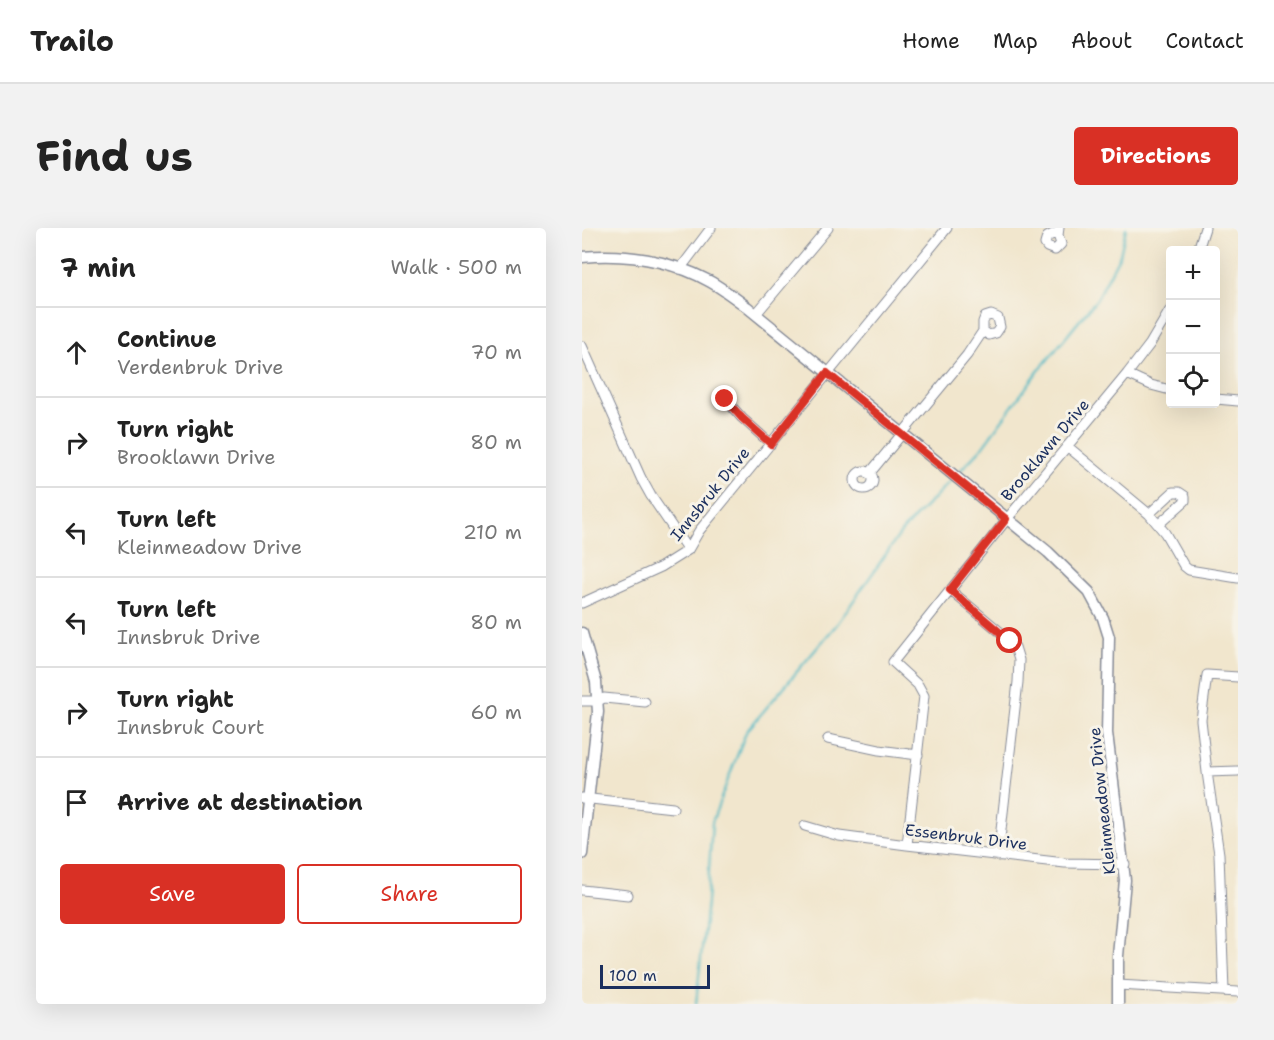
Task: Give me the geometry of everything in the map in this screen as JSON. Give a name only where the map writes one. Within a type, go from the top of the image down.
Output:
[{"type":"street","points":[[680,269],[711,228]]},
{"type":"street","points":[[756,314],[828,228]]},
{"type":"street","name":"Innsbruk Drive","points":[[582,603],[641,578],[688,550],[699,531],[947,228]]},
{"type":"street","points":[[1199,246],[1205,228]]},
{"type":"street","name":"Kleinmeadow Drive","points":[[582,257],[624,256],[655,261],[710,281],[756,314],[1048,552],[1083,585],[1095,600],[1104,618],[1110,648],[1107,711],[1109,755],[1125,864],[1125,902],[1118,956],[1118,1004]]},
{"type":"street","name":"Brooklawn Drive","points":[[918,755],[924,696],[918,685],[893,662],[1006,519],[1127,374],[1150,344],[1166,317]]},
{"type":"street","points":[[869,474],[967,355],[983,331]]},
{"type":"street","points":[[582,346],[641,478],[661,512],[688,550]]},
{"type":"street","points":[[1127,374],[1166,389]]},
{"type":"street","points":[[725,399],[771,444]]},
{"type":"street","points":[[1220,399],[1238,401]]},
{"type":"street","points":[[1067,447],[1159,524],[1189,570],[1238,578]]},
{"type":"street","points":[[1149,514],[1173,492],[1179,492],[1185,496],[1185,501],[1159,524]]},
{"type":"street","points":[[950,590],[1005,636],[1018,654],[1018,681],[998,856]]},
{"type":"street","points":[[582,633],[596,682],[598,701],[585,798],[582,854]]},
{"type":"street","points":[[1224,991],[1219,854],[1206,772],[1202,720],[1207,675],[1238,677]]},
{"type":"street","points":[[582,701],[598,701],[604,698],[645,702]]},
{"type":"street","points":[[828,739],[879,750],[918,755],[907,845]]},
{"type":"street","points":[[1206,772],[1238,771]]},
{"type":"street","points":[[585,798],[673,808]]},
{"type":"street","name":"Essenbruk Drive","points":[[805,826],[849,837],[998,856],[1065,863],[1125,864]]},
{"type":"street","points":[[582,890],[628,895]]},
{"type":"street","points":[[1118,985],[1238,992]]},
{"type":"street","name":"Kleinmeadow Drive","points":[[1112,1004],[1118,985]]},
{"type":"waterway","points":[[956,475],[980,450],[1036,374],[1097,299],[1120,255],[1126,228]]},
{"type":"waterway","points":[[696,1004],[707,902],[712,822],[746,732],[838,623],[902,531],[952,479]]},
{"type":"route","points":[[725,399],[750,426],[771,444],[827,373],[1006,519],[950,590],[1010,641]]}]
